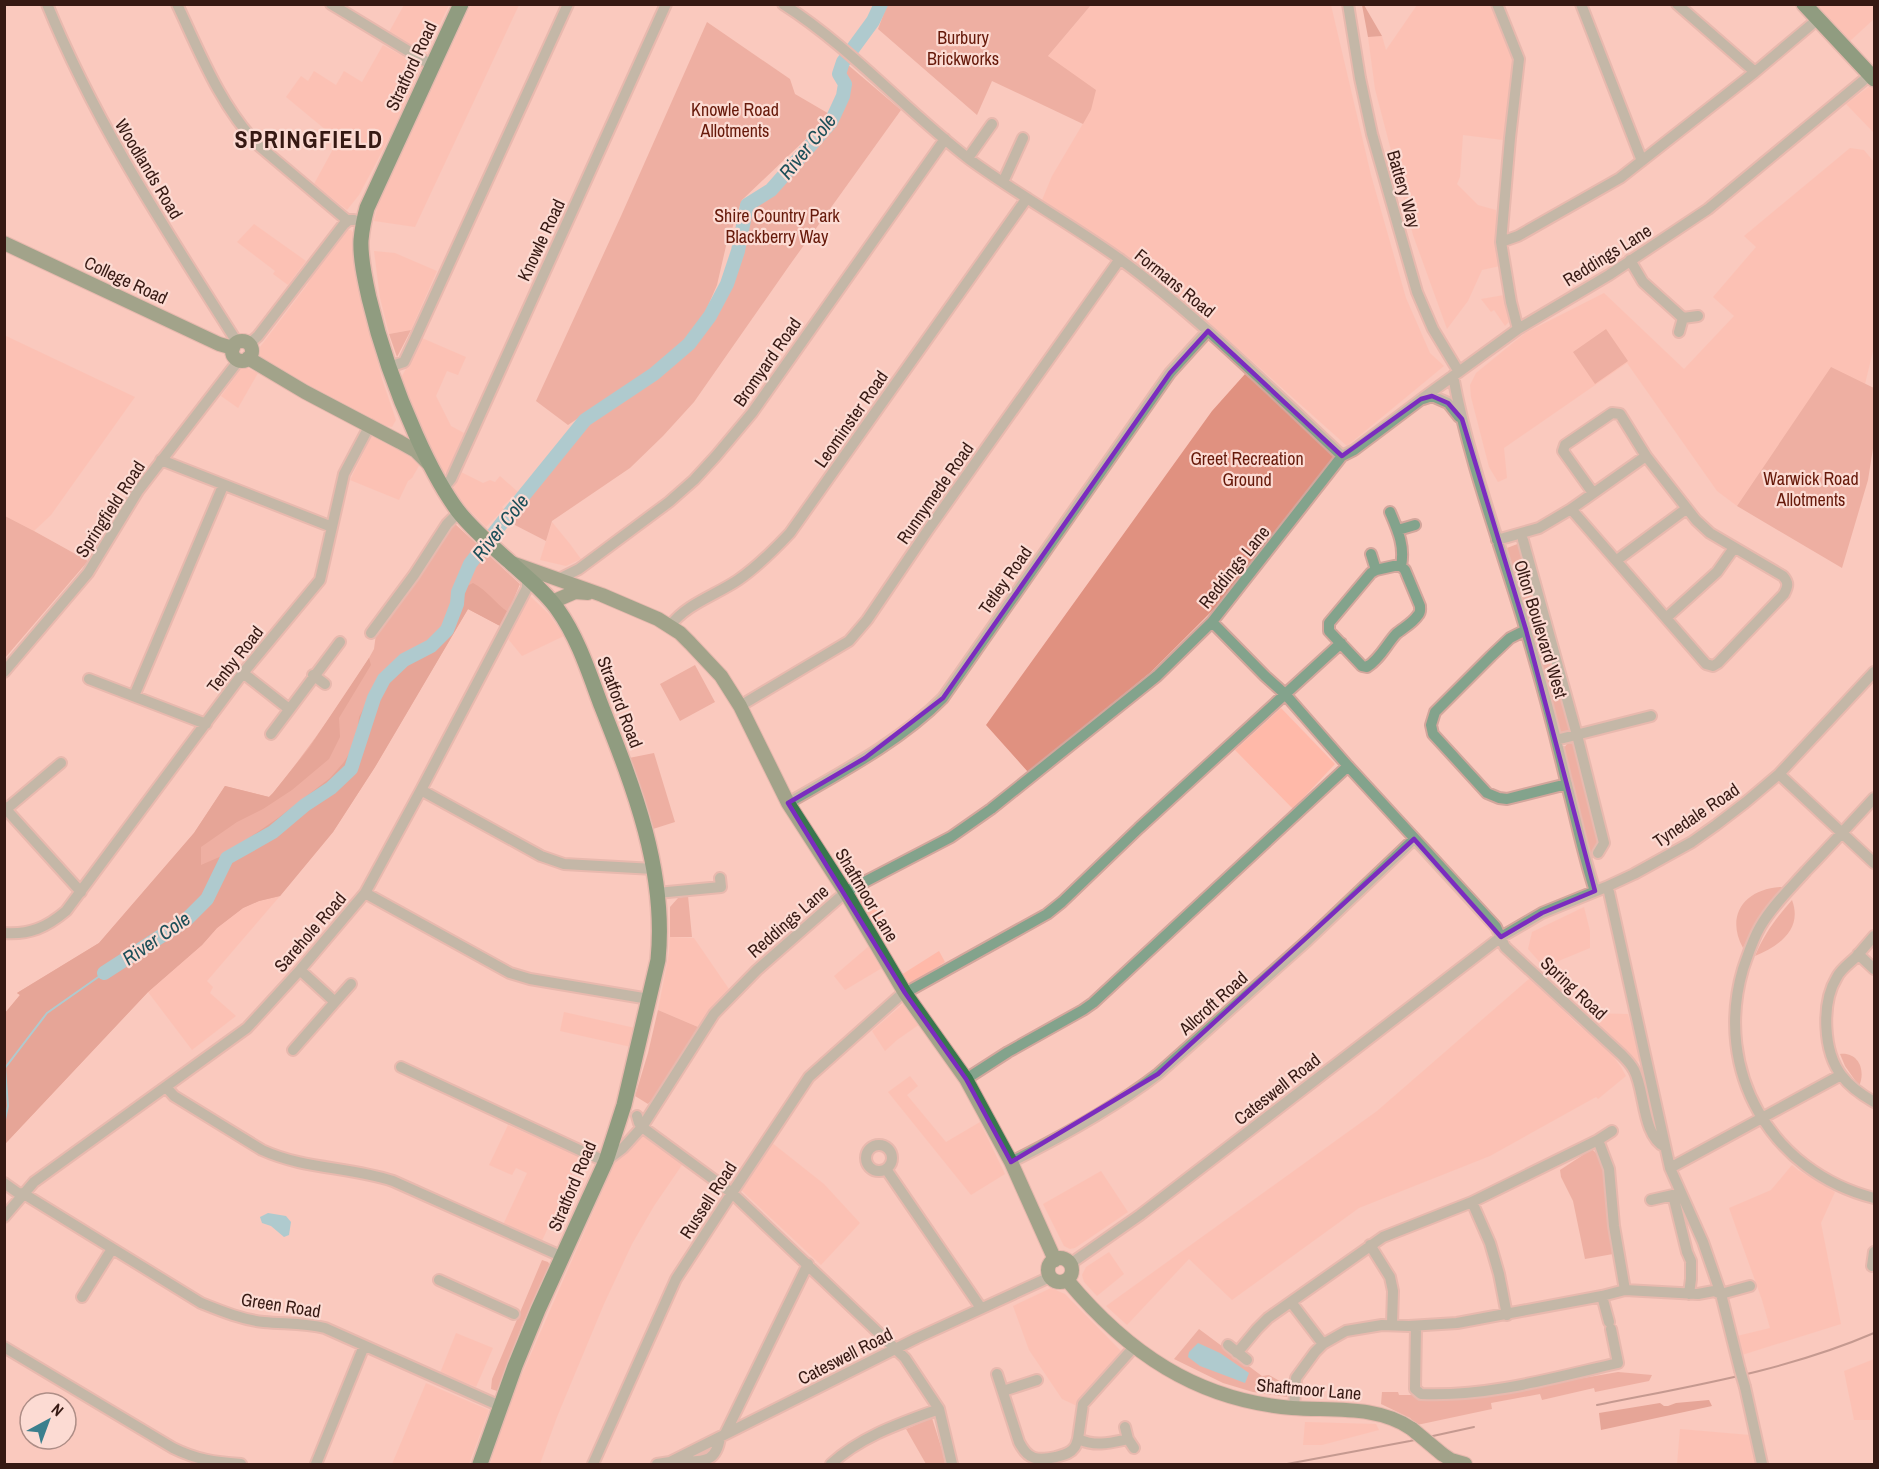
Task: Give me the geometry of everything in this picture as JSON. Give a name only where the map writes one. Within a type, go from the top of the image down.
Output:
[{"type":"highway","name":"Stratford Road","points":[[460,4],[369,202],[363,220],[361,242],[364,274],[388,367],[429,464],[443,489],[459,512],[482,537],[552,602],[559,611],[581,655],[608,722],[651,848],[660,939],[658,960],[649,999],[620,1116],[606,1161],[538,1310],[480,1464]]},
{"type":"highway","points":[[1804,4],[1872,77]]},
{"type":"main road","name":"College Road","points":[[4,243],[219,344],[241,350],[305,392],[416,451],[429,464]]},
{"type":"main road","name":"Shaftmoor Lane","points":[[510,563],[602,595],[670,626],[690,642],[721,676],[740,706],[788,803],[846,893],[904,993],[966,1079],[1011,1162],[1055,1260]]},
{"type":"main road","name":"Shaftmoor Lane","points":[[552,602],[575,591],[602,595]]},
{"type":"main road","points":[[1064,1259],[1070,1264],[1072,1273],[1067,1280],[1059,1282],[1050,1276],[1049,1266],[1055,1260],[1064,1259]]},
{"type":"main road","name":"Shaftmoor Lane","points":[[1067,1280],[1081,1297],[1134,1347],[1175,1375],[1198,1386],[1251,1403],[1375,1413],[1399,1420],[1442,1454],[1451,1460],[1465,1464]]},
{"type":"street","name":"Woodlands Road","points":[[47,4],[101,121],[241,350]]},
{"type":"street","points":[[177,4],[225,103],[247,133],[258,145],[348,221],[363,220]]},
{"type":"street","points":[[331,4],[433,66]]},
{"type":"street","points":[[388,367],[404,362],[568,4]]},
{"type":"street","name":"Knowle Road","points":[[443,489],[451,479],[666,4]]},
{"type":"street","name":"Formans Road","points":[[783,4],[841,47],[968,158],[1120,259],[1208,331],[1342,456]]},
{"type":"street","name":"Battery Way","points":[[1348,4],[1372,134],[1408,264],[1433,328],[1456,374]]},
{"type":"street","points":[[1497,4],[1519,59],[1502,242],[1511,302],[1518,329]]},
{"type":"street","points":[[1581,4],[1642,161]]},
{"type":"street","points":[[1677,4],[1755,72]]},
{"type":"street","points":[[1502,242],[1518,236],[1610,183],[1642,161],[1818,19]]},
{"type":"street","name":"Reddings Lane","points":[[606,1161],[623,1148],[639,1122],[654,1110],[714,1014],[757,970],[846,893],[951,837],[992,809],[1157,676],[1212,622],[1342,456],[1354,450],[1518,329],[1708,209],[1872,77]]},
{"type":"street","points":[[968,158],[992,124]]},
{"type":"street","name":"Bromyard Road","points":[[559,579],[579,569],[669,502],[716,456],[752,413],[945,138]]},
{"type":"street","points":[[1003,182],[1023,138]]},
{"type":"street","name":"Leominster Road","points":[[670,626],[682,613],[750,570],[790,533],[1027,198]]},
{"type":"street","name":"Springfield Road","points":[[4,672],[88,573],[123,513],[241,350],[258,336],[348,221]]},
{"type":"street","name":"Runnymede Road","points":[[740,706],[849,641],[867,620],[1120,259]]},
{"type":"street","points":[[1630,260],[1643,282],[1683,318],[1698,316]]},
{"type":"street","points":[[1679,332],[1683,318]]},
{"type":"street","name":"Tetley Road","points":[[788,803],[865,758],[926,716],[943,698],[1170,373],[1208,331]]},
{"type":"street","name":"Olton Boulevard West","points":[[1456,374],[1462,420],[1526,630],[1556,740],[1583,853],[1601,889],[1609,892],[1665,1147]]},
{"type":"street","points":[[1421,399],[1432,396],[1448,403],[1462,420]]},
{"type":"street","points":[[1571,509],[1706,664],[1713,666],[1784,594],[1788,581],[1783,576],[1734,548],[1696,520],[1646,456],[1620,414],[1612,413],[1565,445],[1563,451],[1593,493]]},
{"type":"street","name":"Tenby Road","points":[[4,933],[33,930],[52,923],[66,911],[243,673],[320,580],[344,474],[370,425]]},
{"type":"street","points":[[1497,540],[1539,528],[1571,509],[1646,456]]},
{"type":"street","points":[[161,460],[332,528]]},
{"type":"street","points":[[134,696],[223,486]]},
{"type":"street","points":[[1617,560],[1686,509]]},
{"type":"street","points":[[371,633],[414,575],[447,524],[459,512]]},
{"type":"street","points":[[1390,512],[1400,536],[1403,554],[1401,567]]},
{"type":"street","points":[[1398,530],[1415,525]]},
{"type":"street","points":[[1523,540],[1577,735],[1604,843],[1598,853]]},
{"type":"street","points":[[1665,618],[1717,572],[1734,548]]},
{"type":"street","points":[[1371,554],[1376,570]]},
{"type":"street","points":[[1394,566],[1401,567],[1408,575],[1420,606],[1418,616],[1395,636],[1386,649],[1367,667],[1358,662],[1329,631],[1329,623],[1371,573],[1394,566]]},
{"type":"street","points":[[579,569],[578,577],[583,588]]},
{"type":"street","name":"Sarehole Road","points":[[4,1217],[34,1182],[247,1028],[365,893],[422,790],[527,588],[527,577]]},
{"type":"street","name":"Spring Road","points":[[1212,622],[1285,694],[1496,927],[1505,947],[1622,1055],[1634,1069],[1653,1135],[1658,1144],[1665,1147],[1670,1168],[1703,1242],[1721,1294],[1762,1464]]},
{"type":"street","points":[[1526,630],[1510,638],[1435,712],[1431,725],[1433,734],[1487,793],[1499,798],[1506,799],[1567,784]]},
{"type":"street","points":[[271,734],[313,675],[340,642]]},
{"type":"street","name":"Russell Road","points":[[593,1464],[676,1279],[809,1077],[904,993],[1047,914],[1062,902],[1139,828],[1341,643]]},
{"type":"street","name":"Tynedale Road","points":[[1501,938],[1542,913],[1601,889],[1692,842],[1779,774],[1875,672]]},
{"type":"street","points":[[243,673],[289,709]]},
{"type":"street","points":[[313,675],[325,684]]},
{"type":"street","points":[[89,678],[206,724]]},
{"type":"street","points":[[1556,740],[1651,716]]},
{"type":"street","points":[[60,763],[5,809],[81,892]]},
{"type":"street","points":[[966,1079],[1093,1003],[1348,766]]},
{"type":"street","points":[[1779,774],[1875,863]]},
{"type":"street","points":[[422,790],[541,856],[564,864],[654,869]]},
{"type":"street","points":[[1875,798],[1765,918],[1750,948],[1738,986],[1734,1030],[1738,1059],[1751,1096],[1762,1118],[1780,1142],[1805,1165],[1853,1192],[1875,1197]]},
{"type":"street","name":"Allcroft Road","points":[[1011,1162],[1137,1091],[1300,947],[1414,839]]},
{"type":"street","points":[[657,893],[721,887],[720,878]]},
{"type":"street","points":[[365,893],[510,973],[530,979],[649,999]]},
{"type":"street","points":[[1875,936],[1838,975],[1831,988],[1826,1019],[1832,1054],[1841,1075],[1858,1091],[1875,1102]]},
{"type":"street","name":"Cateswell Road","points":[[1070,1264],[1140,1215],[1501,938]]},
{"type":"street","points":[[1858,954],[1875,969]]},
{"type":"street","points":[[300,970],[335,1002]]},
{"type":"street","points":[[293,1050],[351,984]]},
{"type":"street","points":[[401,1067],[606,1161]]},
{"type":"street","points":[[1670,1168],[1841,1075]]},
{"type":"street","points":[[166,1087],[174,1096],[262,1150],[276,1156],[298,1163],[373,1174],[393,1181],[563,1257]]},
{"type":"street","points":[[620,1116],[639,1122],[732,1193],[905,1358],[939,1409],[952,1464]]},
{"type":"street","points":[[1238,1353],[1257,1329],[1383,1237],[1472,1202],[1612,1131]]},
{"type":"street","points":[[1598,1140],[1609,1168],[1614,1226],[1624,1290]]},
{"type":"street","points":[[886,1169],[981,1308]]},
{"type":"street","name":"Green Road","points":[[4,1183],[201,1303],[217,1310],[258,1321],[317,1326],[500,1406]]},
{"type":"street","points":[[1651,1200],[1673,1195],[1691,1261],[1689,1294]]},
{"type":"street","points":[[1472,1202],[1490,1243],[1507,1315]]},
{"type":"street","points":[[1370,1245],[1390,1277],[1393,1291],[1392,1324]]},
{"type":"street","points":[[82,1297],[112,1249]]},
{"type":"street","points":[[1872,1266],[1875,1252]]},
{"type":"street","points":[[722,1435],[808,1264]]},
{"type":"street","name":"Cateswell Road","points":[[657,1464],[670,1462],[917,1338],[1050,1276]]},
{"type":"street","points":[[439,1280],[514,1314]]},
{"type":"street","points":[[1294,1408],[1296,1377],[1323,1344],[1346,1331],[1392,1324],[1416,1326],[1457,1323],[1507,1315],[1624,1290],[1689,1294],[1714,1291],[1721,1294],[1750,1286]]},
{"type":"street","points":[[1416,1326],[1415,1389],[1421,1394],[1502,1390],[1618,1363],[1602,1296]]},
{"type":"street","points":[[1291,1302],[1323,1344]]},
{"type":"street","points":[[1228,1345],[1247,1360]]},
{"type":"street","points":[[316,1464],[364,1346]]},
{"type":"street","points":[[4,1347],[173,1448],[198,1459],[241,1464]]},
{"type":"street","points":[[997,1374],[1018,1442],[1023,1451],[1038,1460],[1073,1450],[1078,1439],[1083,1404],[1134,1347]]},
{"type":"street","points":[[1004,1391],[1036,1380]]},
{"type":"street","points":[[831,1464],[855,1445],[939,1409]]},
{"type":"street","points":[[1078,1439],[1090,1445],[1131,1443],[1125,1427]]},
{"type":"highlighted area","points":[[1208,331],[1342,456],[1421,399],[1432,396],[1448,403],[1462,419],[1526,630],[1595,891],[1542,913],[1501,937],[1414,839],[1158,1074],[1011,1162],[966,1079],[905,993],[788,803],[865,758],[943,698],[1170,373]]},
{"type":"shaded area","points":[[404,5],[449,5],[426,53],[389,32]]},
{"type":"shaded area","points":[[471,5],[519,5],[415,227],[374,221],[378,204]]},
{"type":"shaded area","points":[[1091,5],[1331,5],[1371,175],[1406,298],[1430,353],[1444,366],[1347,446],[1159,278],[1042,200],[1052,176],[1091,110],[1048,56]]},
{"type":"shaded area","points":[[1362,5],[1364,5],[1382,36],[1368,37]]},
{"type":"shaded area","points":[[1417,5],[1491,5],[1514,60],[1503,140],[1463,135],[1460,177],[1457,184],[1478,205],[1496,210],[1500,266],[1482,270],[1468,301],[1447,329],[1413,235],[1375,89],[1368,37],[1382,36],[1386,50]]},
{"type":"shaded area","points":[[1816,5],[1874,5],[1874,19],[1849,42]]},
{"type":"shaded area","points":[[383,45],[421,66],[375,165],[359,195],[347,210],[314,184],[338,140],[286,97],[301,76],[308,81],[314,71],[336,85],[344,71],[362,82]]},
{"type":"shaded area","points":[[1871,85],[1874,88],[1874,133],[1846,104]]},
{"type":"shaded area","points":[[1850,148],[1864,150],[1874,162],[1874,347],[1865,384],[1831,368],[1737,506],[1717,491],[1627,363],[1504,448],[1507,478],[1498,482],[1489,467],[1471,397],[1470,385],[1476,373],[1525,333],[1604,293],[1684,369],[1734,316],[1713,297],[1756,247],[1744,236]]},
{"type":"shaded area","points":[[254,224],[306,261],[288,285],[273,274],[275,271],[237,242]]},
{"type":"shaded area","points":[[345,230],[351,230],[356,236],[360,288],[382,379],[396,420],[392,427],[374,424],[261,360],[259,355],[260,347]]},
{"type":"shaded area","points":[[374,251],[395,253],[437,271],[411,330],[389,334],[380,298]]},
{"type":"shaded area","points":[[1504,295],[1509,322],[1505,326],[1494,310],[1491,312],[1481,299]]},
{"type":"shaded area","points":[[4,335],[135,397],[51,515],[34,531],[5,516]]},
{"type":"shaded area","points":[[422,338],[466,357],[458,375],[447,371],[436,396],[451,426],[464,433],[447,472],[444,473],[437,464],[400,380]]},
{"type":"shaded area","points":[[243,366],[258,373],[238,408],[221,396]]},
{"type":"shaded area","points":[[374,434],[420,464],[399,500],[350,480]]},
{"type":"shaded area","points":[[461,472],[483,483],[490,480],[495,482],[500,476],[518,492],[486,527],[466,507],[453,489]]},
{"type":"shaded area","points":[[552,522],[581,559],[566,566],[540,560]]},
{"type":"shaded area","points":[[473,583],[508,612],[502,627],[468,609],[375,767],[333,832],[280,896],[243,908],[217,928],[202,945],[148,992],[5,1144],[5,1013],[20,995],[17,993],[99,943],[194,833],[225,786],[269,797],[309,748],[369,658],[371,665],[339,718],[340,737],[329,759],[292,790],[263,809],[237,822],[201,847],[201,865],[224,855],[278,818],[330,778],[356,743],[359,717],[379,679],[403,656],[438,635],[454,604],[455,592]]},
{"type":"shaded area","points":[[529,595],[549,614],[564,636],[522,656],[508,639]]},
{"type":"shaded area","points":[[1281,708],[1335,764],[1293,809],[1235,750]]},
{"type":"shaded area","points":[[866,892],[884,922],[875,927],[858,897]]},
{"type":"shaded area","points":[[280,896],[207,981],[213,987],[210,993],[236,1016],[192,1050],[148,992],[202,945],[217,928],[243,908]]},
{"type":"shaded area","points":[[1584,907],[1590,931],[1590,948],[1544,967],[1528,949],[1532,932]]},
{"type":"shaded area","points":[[670,937],[694,938],[729,989],[698,1027],[658,1010]]},
{"type":"shaded area","points":[[869,946],[882,968],[845,990],[834,976]]},
{"type":"shaded area","points":[[939,951],[945,962],[909,985],[901,975]]},
{"type":"shaded area","points":[[1530,978],[1578,1025],[1605,1045],[1621,1067],[1626,1076],[1598,1099],[1596,1097],[1490,1156],[1359,1208],[1232,1300],[1189,1259],[1127,1325],[1106,1306],[1377,1111]]},
{"type":"shaded area","points":[[904,1003],[920,1024],[885,1051],[872,1031]]},
{"type":"shaded area","points":[[564,1012],[635,1028],[631,1047],[560,1031]]},
{"type":"shaded area","points":[[1587,1013],[1628,1014],[1641,1059],[1638,1062]]},
{"type":"shaded area","points":[[910,1076],[918,1086],[907,1095],[946,1142],[980,1122],[1005,1174],[971,1195],[888,1092]]},
{"type":"shaded area","points":[[508,1125],[580,1157],[541,1243],[502,1227],[527,1173],[516,1168],[512,1175],[489,1165]]},
{"type":"shaded area","points":[[642,1134],[682,1165],[632,1244],[604,1304],[540,1464],[490,1464],[509,1404],[615,1162]]},
{"type":"shaded area","points":[[771,1142],[824,1184],[860,1223],[821,1265],[741,1190]]},
{"type":"shaded area","points":[[1792,1165],[1835,1192],[1821,1223],[1841,1324],[1742,1355],[1737,1336],[1770,1328],[1729,1208],[1771,1190]]},
{"type":"shaded area","points":[[1101,1171],[1128,1212],[1075,1248],[1070,1249],[1064,1246],[1043,1204]]},
{"type":"shaded area","points":[[1109,1252],[1124,1274],[1097,1296],[1084,1282],[1082,1275],[1086,1267]]},
{"type":"shaded area","points":[[1051,1288],[1065,1294],[1121,1351],[1081,1398],[1077,1406],[1062,1399],[1029,1350],[1013,1306]]},
{"type":"shaded area","points":[[456,1333],[493,1348],[476,1387],[440,1373]]},
{"type":"shaded area","points":[[1874,1359],[1874,1420],[1854,1420],[1844,1371]]},
{"type":"shaded area","points":[[426,1383],[489,1410],[469,1464],[392,1464]]},
{"type":"shaded area","points":[[1709,1400],[1712,1406],[1601,1430],[1599,1413],[1660,1403],[1668,1406],[1676,1403]]},
{"type":"shaded area","points":[[1305,1422],[1376,1424],[1379,1430],[1322,1445],[1303,1445]]},
{"type":"shaded area","points":[[1680,1429],[1750,1435],[1757,1464],[1677,1464]]},
{"type":"green space","name":"Burbury Brickworks","points":[[887,5],[1091,5],[1048,56],[1096,90],[1091,110],[1083,124],[992,81],[977,115],[878,29]]},
{"type":"green space","name":"Knowle Road Allotments","points":[[707,22],[790,79],[795,94],[831,115],[742,200],[726,246],[717,285],[704,315],[685,342],[649,371],[568,425],[536,401]]},
{"type":"green space","name":"Shire Country Park Blackberry Way","points":[[843,62],[901,110],[694,402],[630,468],[552,521],[546,541],[505,520],[585,420],[654,374],[690,344],[710,316],[727,284],[738,251],[747,205],[771,190],[831,122],[843,96],[845,84],[839,74]]},
{"type":"green space","points":[[1606,329],[1628,361],[1595,384],[1573,352]]},
{"type":"green space","points":[[411,330],[397,357],[389,334]]},
{"type":"green space","name":"Warwick Road Allotments","points":[[1831,367],[1874,388],[1874,442],[1868,480],[1842,568],[1737,506]]},
{"type":"green space","name":"Greet Recreation Ground","points":[[1245,374],[1335,455],[1218,605],[1151,672],[1028,772],[986,725],[1212,411]]},
{"type":"green space","points":[[5,516],[88,561],[5,658]]},
{"type":"green space","points":[[453,522],[520,584],[502,627],[468,609],[375,767],[333,832],[280,896],[243,908],[217,928],[202,945],[148,992],[5,1144],[5,1013],[20,995],[17,993],[99,943],[194,833],[225,786],[269,797],[273,793],[311,744],[346,693],[374,649],[376,634]]},
{"type":"green space","points":[[1520,543],[1573,731],[1567,735],[1561,733],[1507,548]]},
{"type":"green space","points":[[695,665],[715,702],[680,721],[660,684]]},
{"type":"green space","points":[[1569,741],[1575,742],[1601,842],[1595,852],[1588,854],[1564,748]]},
{"type":"green space","points":[[654,753],[675,822],[653,829],[629,758]]},
{"type":"green space","points":[[1783,888],[1756,922],[1743,948],[1736,925],[1742,906],[1748,898],[1757,893]]},
{"type":"green space","points":[[688,896],[692,937],[670,937],[670,907],[678,898]]},
{"type":"green space","points":[[1792,900],[1795,910],[1794,920],[1787,935],[1780,942],[1755,956],[1762,940]]},
{"type":"green space","points":[[658,1010],[698,1027],[658,1093],[648,1104],[635,1096]]},
{"type":"green space","points":[[1840,1054],[1852,1056],[1859,1064],[1862,1074],[1859,1086],[1845,1066]]},
{"type":"green space","points":[[1592,1149],[1597,1154],[1603,1169],[1613,1254],[1585,1259],[1573,1201],[1560,1170]]},
{"type":"green space","points":[[542,1260],[550,1265],[523,1323],[497,1391],[491,1389],[492,1379]]},
{"type":"green space","points":[[1199,1329],[1262,1376],[1269,1375],[1290,1387],[1287,1397],[1253,1392],[1223,1383],[1174,1359]]},
{"type":"green space","points":[[1618,1372],[1652,1375],[1649,1381],[1595,1392],[1594,1388],[1542,1400],[1540,1394],[1491,1403],[1492,1409],[1417,1425],[1410,1418],[1381,1404],[1382,1392],[1398,1392],[1399,1395],[1415,1395],[1424,1398],[1468,1398]]},
{"type":"green space","points":[[932,1418],[945,1464],[926,1464],[906,1429]]},
{"type":"water","points":[[268,1213],[286,1216],[291,1222],[289,1235],[284,1237],[271,1226],[262,1223],[260,1217]]},
{"type":"water","points":[[1198,1343],[1220,1353],[1249,1373],[1245,1383],[1200,1366],[1188,1357],[1189,1352]]},
{"type":"waterway","name":"River Cole","points":[[104,973],[186,920],[207,899],[227,858],[273,832],[305,805],[331,788],[351,769],[374,698],[384,679],[404,660],[431,646],[447,630],[457,604],[458,592],[470,564],[512,510],[585,420],[654,374],[689,344],[710,316],[727,284],[738,251],[747,205],[771,190],[831,122],[843,96],[845,84],[839,74],[843,62],[873,21],[881,4]]},
{"type":"waterway","name":"River Cole","points":[[4,1124],[8,1106],[5,1068],[47,1013],[104,973]]},
{"type":"railway","points":[[1597,1405],[1738,1376],[1807,1358],[1874,1333]]},
{"type":"railway","points":[[1287,1464],[1474,1427]]},
{"type":"district","name":"SPRINGFIELD","points":[[309,139]]}]
